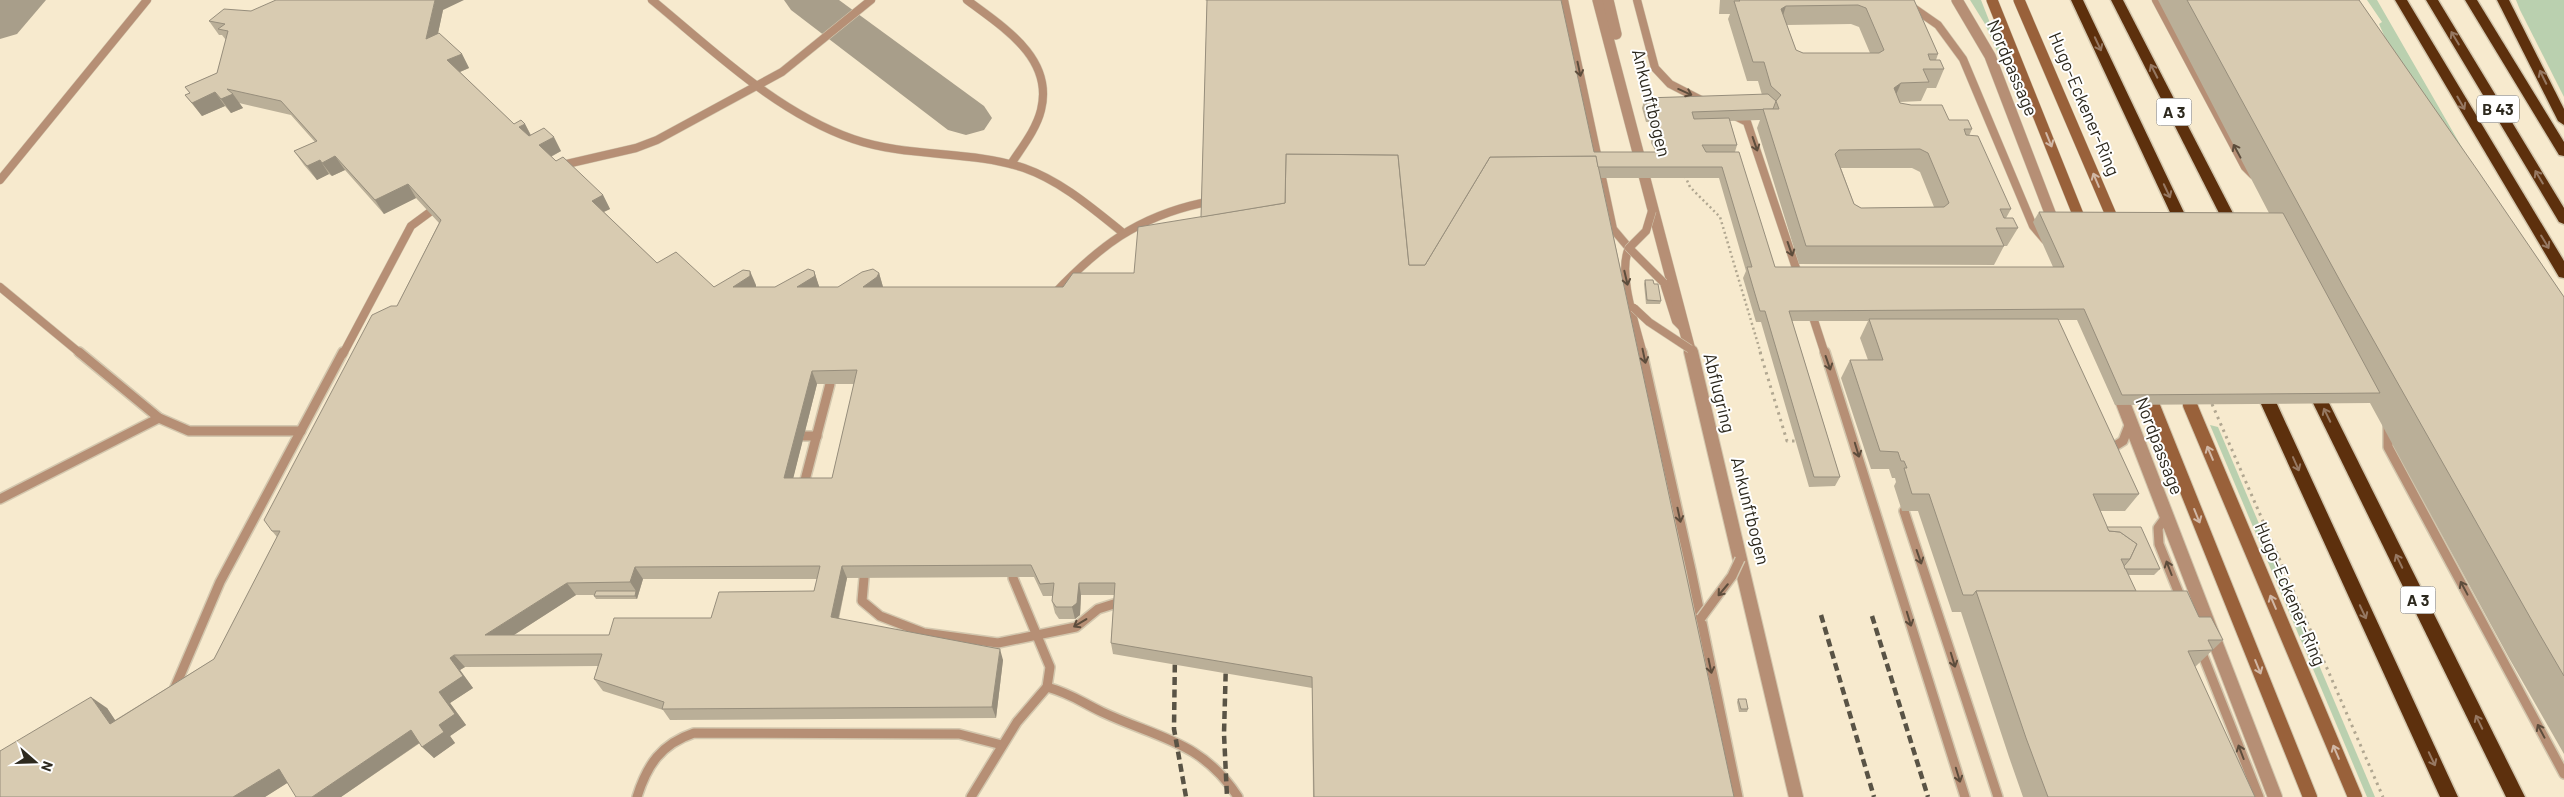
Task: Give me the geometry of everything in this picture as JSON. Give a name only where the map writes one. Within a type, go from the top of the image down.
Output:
[{"type":"highway","name":"A 3","points":[[2077,0],[2182,223]]},
{"type":"highway","name":"A 3","points":[[2118,0],[2232,223]]},
{"type":"highway","name":"B 43","points":[[2401,0],[2564,273]]},
{"type":"highway","name":"B 43","points":[[2432,0],[2564,219]]},
{"type":"highway","name":"B 43","points":[[2471,0],[2564,152]]},
{"type":"highway","points":[[2503,0],[2564,120]]},
{"type":"highway","name":"A 3","points":[[2321,403],[2516,797]]},
{"type":"highway","points":[[2269,404],[2449,797]]},
{"type":"street","name":"Abflugring","points":[[1598,0],[1652,211],[1662,238],[1690,349],[1796,797]]},
{"type":"street","name":"Ankunftbogen","points":[[1608,0],[1802,797]]},
{"type":"street","name":"Nordpassage","points":[[1957,0],[1970,19],[1990,56],[2057,243]]},
{"type":"street","points":[[1992,0],[2081,222]]},
{"type":"street","name":"Hugo-Eckener-Ring","points":[[2019,0],[2114,222]]},
{"type":"street","name":"Nordpassage","points":[[2113,378],[2275,797]]},
{"type":"street","points":[[2153,406],[2310,797]]},
{"type":"street","name":"Hugo-Eckener-Ring","points":[[2190,406],[2355,797]]},
{"type":"lane","points":[[0,180],[147,0]]},
{"type":"lane","points":[[652,0],[758,85],[812,120],[852,138],[906,151],[1011,164],[1049,179],[1070,191],[1122,232]]},
{"type":"lane","points":[[555,167],[636,148],[657,140],[782,72],[871,0]]},
{"type":"lane","points":[[967,0],[1008,29],[1038,65],[1045,94],[1040,118],[1030,140],[1011,164]]},
{"type":"lane","points":[[1564,0],[1613,229],[1664,283],[1676,321],[1684,329]]},
{"type":"lane","points":[[1637,0],[1655,68],[1660,76],[1676,88],[1712,104]]},
{"type":"lane","points":[[1902,0],[1938,26],[1963,59],[2032,226],[2057,243]]},
{"type":"lane","points":[[2156,0],[2245,167],[2260,186]]},
{"type":"lane","points":[[1726,111],[1747,122],[1802,285]]},
{"type":"lane","points":[[1048,301],[1093,255],[1122,232],[1159,216],[1202,203]]},
{"type":"lane","points":[[1652,211],[1646,231],[1629,248],[1625,256],[1624,271],[1634,308],[1738,797]]},
{"type":"lane","points":[[169,698],[220,582],[411,226],[416,220],[430,212]]},
{"type":"lane","points":[[0,287],[159,418],[177,428],[194,432],[301,431]]},
{"type":"lane","points":[[1808,304],[1849,427],[1965,797]]},
{"type":"lane","points":[[1634,308],[1649,322],[1690,349]]},
{"type":"lane","points":[[803,491],[830,384]]},
{"type":"lane","points":[[0,499],[159,418]]},
{"type":"lane","points":[[2384,419],[2389,427],[2388,447],[2564,774]]},
{"type":"lane","points":[[2105,452],[2121,445],[2128,435],[2130,423]]},
{"type":"lane","points":[[804,436],[816,436]]},
{"type":"lane","points":[[1904,511],[1998,797]]},
{"type":"lane","points":[[2166,517],[2158,528],[2160,544],[2184,607]]},
{"type":"lane","points":[[1701,618],[1705,610],[1729,582],[1740,559]]},
{"type":"lane","points":[[864,578],[862,601],[880,616],[924,633],[998,643],[1076,627],[1085,622],[1102,605],[1117,603]]},
{"type":"lane","points":[[971,797],[1017,722],[1047,687],[1050,667],[1013,578]]},
{"type":"lane","points":[[2195,634],[2259,797]]},
{"type":"lane","points":[[1047,687],[1069,693],[1100,711],[1173,739],[1191,750],[1232,786],[1238,797]]},
{"type":"lane","points":[[637,797],[643,775],[656,754],[677,738],[694,733],[959,734],[1002,745]]},
{"type":"path","points":[[1684,170],[1690,187],[1720,217],[1787,440],[1795,441]]},
{"type":"path","points":[[2212,404],[2383,797]]},
{"type":"green space","points":[[1970,0],[1981,0],[2001,51],[1997,51],[1985,24]]},
{"type":"green space","points":[[2367,0],[2377,0],[2468,158],[2390,49],[2379,24],[2382,22]]},
{"type":"green space","points":[[2516,0],[2564,0],[2564,97],[2520,10]]},
{"type":"green space","points":[[2210,425],[2218,427],[2375,797],[2367,797]]},
{"type":"building","points":[[276,0],[435,0],[426,39],[439,33],[462,54],[447,60],[514,124],[521,120],[525,124],[519,127],[529,136],[544,128],[554,137],[539,145],[556,161],[563,157],[603,195],[592,201],[657,263],[676,252],[714,287],[743,270],[750,271],[750,276],[733,287],[775,287],[808,269],[814,271],[815,276],[797,287],[838,287],[862,272],[873,269],[879,273],[877,277],[863,287],[1063,287],[1073,273],[1134,273],[1138,227],[1285,203],[1286,154],[1398,155],[1409,265],[1425,265],[1490,157],[1596,156],[1734,797],[1314,797],[1312,677],[1111,643],[1115,583],[1079,583],[1077,603],[1072,607],[1056,607],[1052,601],[1054,583],[1040,584],[1031,565],[842,566],[831,617],[1000,649],[992,707],[662,709],[664,702],[594,679],[602,654],[454,655],[450,658],[463,676],[439,692],[455,714],[439,725],[444,732],[422,747],[411,730],[312,797],[296,797],[279,769],[233,797],[0,797],[0,751],[91,697],[110,724],[214,659],[280,531],[272,531],[264,520],[372,315],[391,306],[397,306],[441,220],[408,184],[375,200],[335,156],[322,163],[320,160],[307,166],[294,151],[317,141],[281,101],[227,89],[233,94],[221,99],[215,92],[192,103],[185,95],[190,93],[185,87],[217,73],[228,31],[218,29],[225,24],[209,21],[224,9],[251,11]],"holes":[[[857,370],[832,478],[784,478],[812,371]],[[820,566],[814,591],[719,592],[711,618],[614,618],[609,635],[485,635],[567,583],[630,582],[635,567]]]},
{"type":"building","points":[[1207,0],[1561,0],[1594,152],[1665,152],[1654,133],[1655,112],[1649,112],[1645,98],[1768,94],[1776,101],[1773,109],[1692,112],[1694,119],[1729,118],[1737,145],[1702,145],[1706,152],[1739,152],[1775,267],[2064,267],[2039,212],[2283,213],[2380,393],[2122,395],[2084,309],[1789,311],[1840,477],[1814,477],[1765,311],[1760,311],[1747,267],[1752,267],[1722,167],[1598,167],[1596,156],[1490,157],[1425,265],[1409,265],[1398,155],[1286,154],[1285,203],[1201,217]]},
{"type":"building","points":[[1914,0],[1938,54],[1928,54],[1930,60],[1940,60],[1944,69],[1923,69],[1929,82],[1901,83],[1894,88],[1900,103],[1942,105],[1949,120],[1968,120],[1972,129],[1964,129],[1966,135],[1978,136],[2011,209],[2000,209],[2004,218],[2013,218],[2018,228],[1996,228],[2004,246],[1806,246],[1763,109],[1779,109],[1776,101],[1781,95],[1771,86],[1764,62],[1753,62],[1734,1]],"holes":[[[1858,5],[1866,8],[1884,50],[1879,53],[1803,53],[1796,50],[1781,9],[1786,6]],[[1920,149],[1928,153],[1949,203],[1944,207],[1861,208],[1854,204],[1835,154],[1839,150]]]},
{"type":"building","points":[[2187,0],[2359,0],[2564,297],[2564,676],[2344,288]]},
{"type":"building","points":[[1645,280],[1653,280],[1654,284],[1658,284],[1661,301],[1647,300]]},
{"type":"building","points":[[1869,319],[2058,319],[2139,494],[2093,494],[2109,531],[2120,532],[2137,544],[2130,559],[2121,559],[2136,591],[1976,591],[1973,595],[1963,595],[1929,494],[1912,494],[1904,468],[1907,468],[1904,461],[1901,461],[1898,452],[1880,451],[1850,360],[1883,360]]},
{"type":"building","points":[[2107,527],[2141,527],[2160,569],[2125,569],[2124,566],[2130,559],[2137,544],[2120,532],[2109,531]]},
{"type":"building","points":[[596,591],[636,591],[635,596],[594,596]]},
{"type":"building","points":[[1976,591],[2187,591],[2199,617],[2211,617],[2223,640],[2208,640],[2213,650],[2188,651],[2255,797],[2048,797]]},
{"type":"building","points":[[1738,699],[1746,699],[1748,709],[1741,709]]},
{"type":"taxiway","points":[[0,24],[22,0]]},
{"type":"taxiway","points":[[808,0],[966,118]]},
{"type":"railway","points":[[1821,615],[1874,797]]},
{"type":"railway","points":[[1872,616],[1928,797]]},
{"type":"railway","points":[[1175,652],[1174,729],[1186,797]]},
{"type":"railway","points":[[1226,661],[1224,734],[1227,797]]}]
